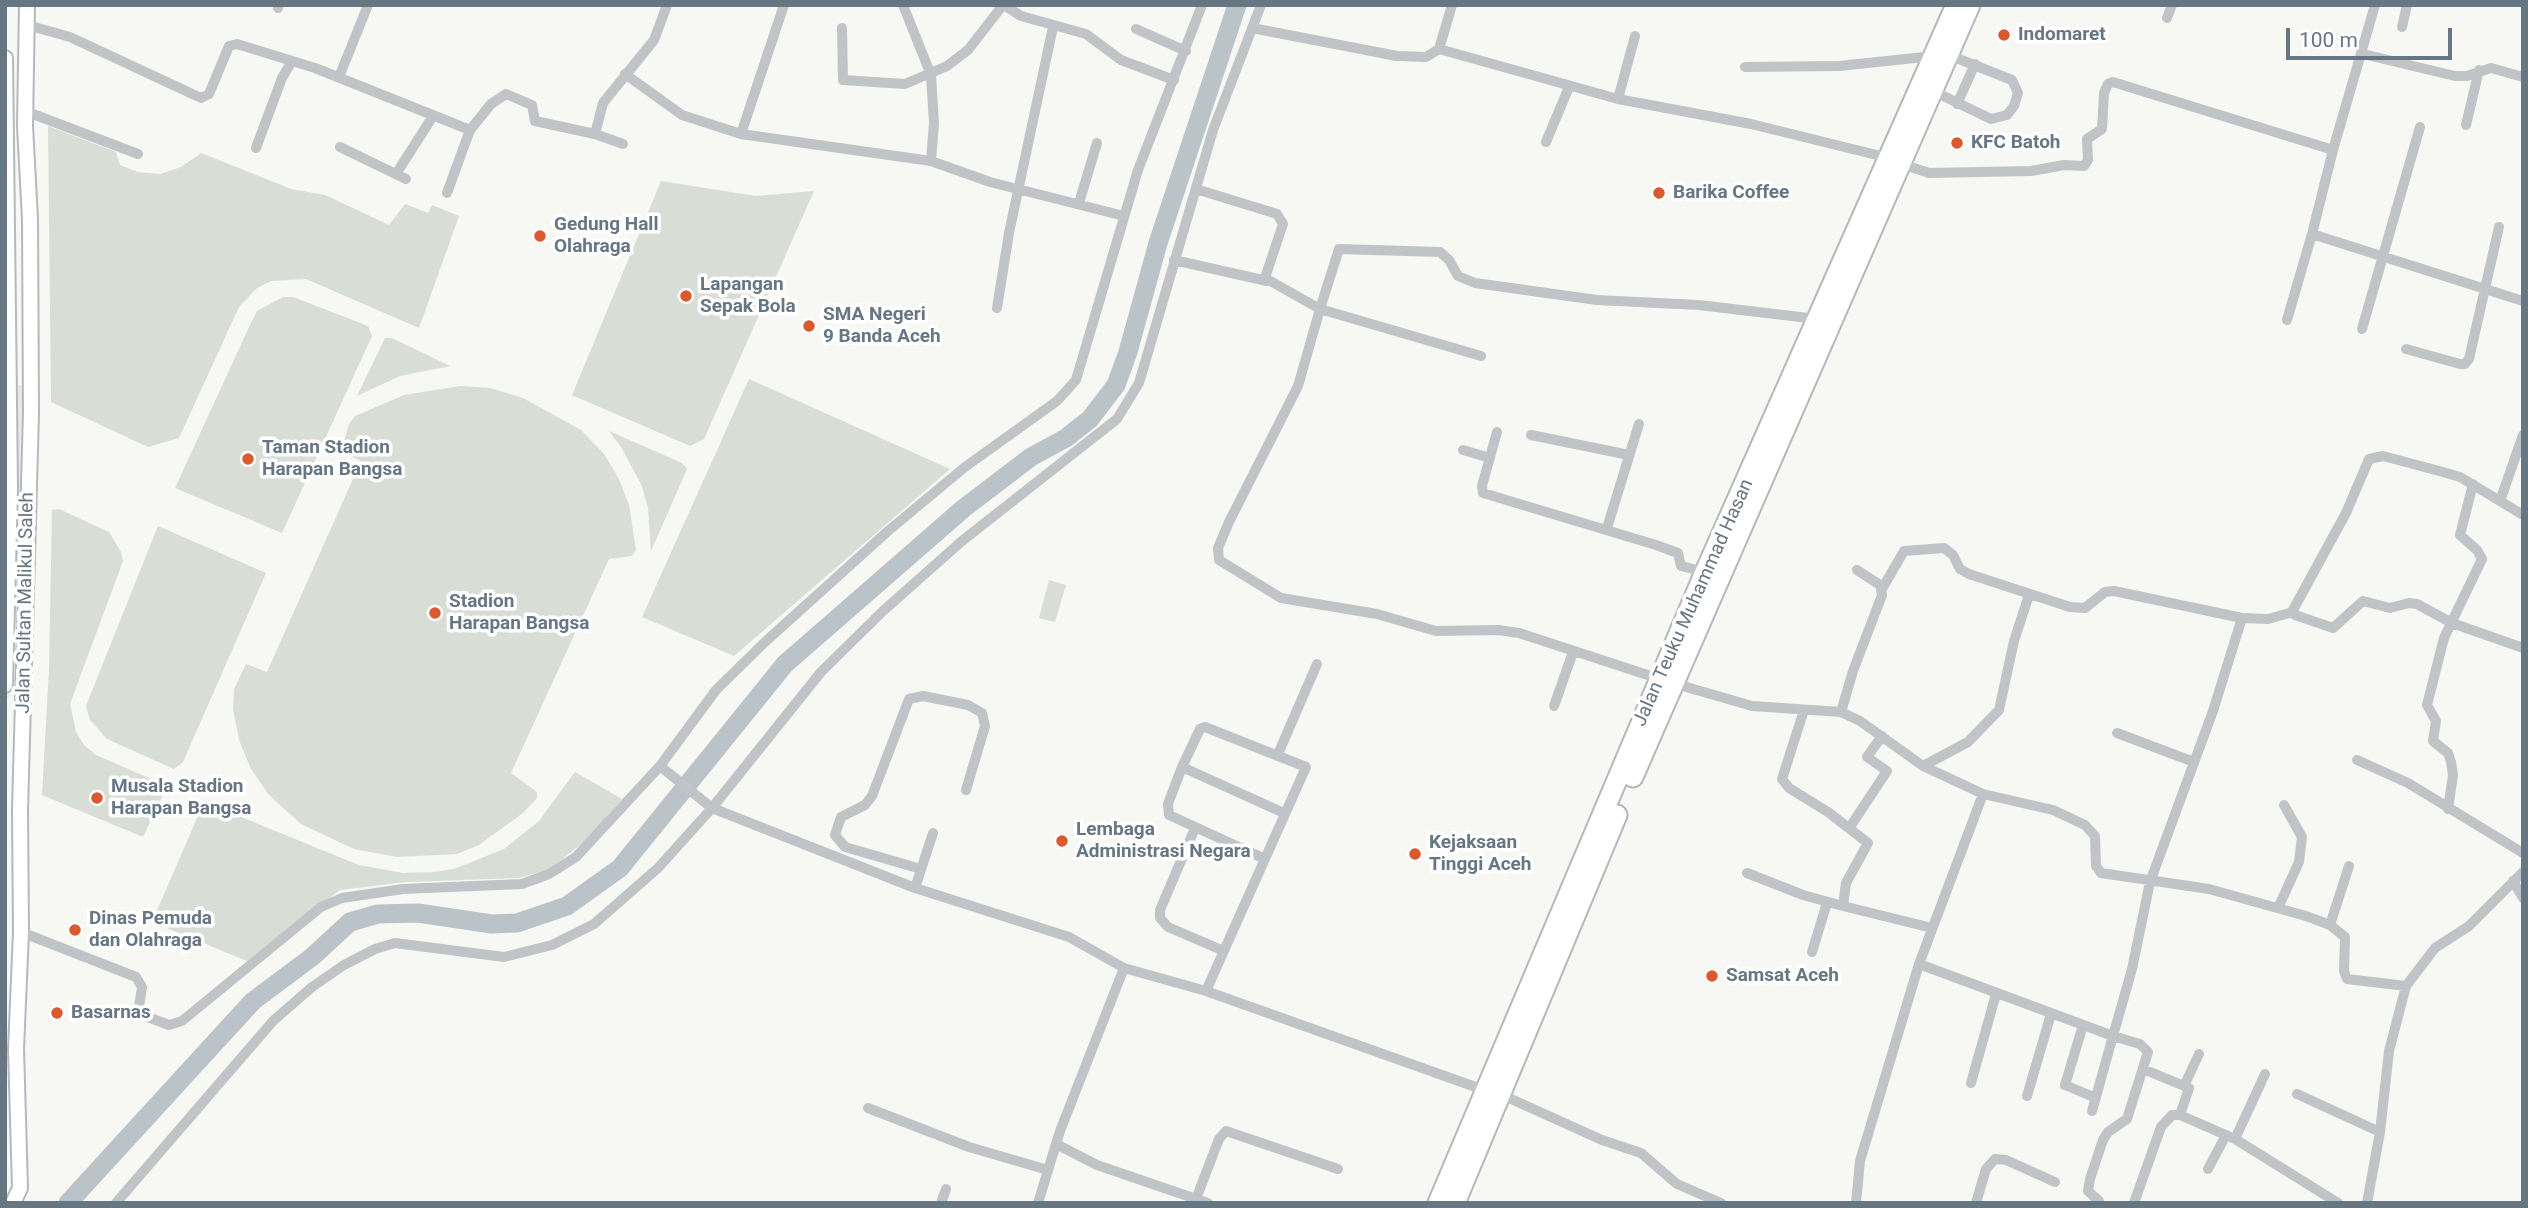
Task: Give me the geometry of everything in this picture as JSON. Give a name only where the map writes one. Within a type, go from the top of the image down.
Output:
[{"type":"highway","name":"Jalan Teuku Muhammad Hasan","points":[[1668,681],[1705,572],[1801,378],[1817,319],[1895,161],[1933,92],[1956,5]]},
{"type":"highway","name":"Jalan Teuku Muhammad Hasan","points":[[1455,1203],[1469,1149],[1632,761],[1941,55],[1970,5]]},
{"type":"highway","name":"Jalan Teuku Muhammad Hasan","points":[[1437,1203],[1469,1149]]},
{"type":"main road","name":"Jalan Sultan Malikul Saleh","points":[[10,1198],[20,1188],[16,1049],[21,932],[20,810],[25,680],[31,310],[25,119],[27,5]]},
{"type":"main road","name":"Jalan Sultan Malikul Saleh","points":[[5,58],[6,220],[10,309],[5,683]]},
{"type":"main road","points":[[7,126],[25,119]]},
{"type":"main road","points":[[10,309],[31,310]]},
{"type":"main road","points":[[5,683],[25,680]]},
{"type":"main road","points":[[5,896],[21,896]]},
{"type":"street","points":[[339,77],[368,5]]},
{"type":"street","points":[[595,134],[603,103],[654,40],[667,5]]},
{"type":"street","points":[[741,134],[784,5]]},
{"type":"street","points":[[904,5],[931,75],[934,123],[930,161]]},
{"type":"street","points":[[842,28],[841,78],[846,82],[905,84],[931,75],[968,50],[1004,5],[1021,16],[1086,34],[1121,60],[1174,80]]},
{"type":"street","points":[[21,932],[136,977],[142,988],[139,1007],[145,1016],[169,1025],[182,1021],[311,914],[342,898],[402,889],[522,884],[549,874],[576,857],[660,766],[675,741],[716,690],[765,642],[936,491],[1068,390],[1083,365],[1138,170],[1202,5]]},
{"type":"street","points":[[116,1203],[274,1021],[312,987],[344,965],[375,948],[395,943],[505,957],[552,945],[603,916],[658,867],[707,805],[821,672],[883,611],[962,541],[1116,419],[1139,383],[1213,130],[1261,5]]},
{"type":"street","points":[[1252,28],[1407,57],[1426,57],[1439,49],[1452,5]]},
{"type":"street","points":[[2167,18],[2172,5]]},
{"type":"street","points":[[2287,320],[2375,5]]},
{"type":"street","points":[[2402,27],[2407,5]]},
{"type":"street","points":[[27,25],[70,37],[201,98],[212,90],[231,44],[339,77],[470,130]]},
{"type":"street","points":[[998,308],[1008,238],[1053,27]]},
{"type":"street","points":[[1136,29],[1186,51]]},
{"type":"street","points":[[1618,99],[1635,36]]},
{"type":"street","points":[[1439,49],[1569,87],[1751,124],[1895,161],[1929,173],[2031,171],[2084,166],[2088,160],[2087,139],[2102,129],[2104,93],[2108,84],[2113,82],[2333,150]]},
{"type":"street","points":[[2363,54],[2455,76],[2467,76],[2491,68],[2523,77]]},
{"type":"street","points":[[1745,67],[1839,66],[1941,55],[1975,64],[2012,80],[2018,93],[2014,106],[2007,115],[1991,119],[1933,92]]},
{"type":"street","points":[[256,148],[282,78],[292,61]]},
{"type":"street","points":[[1957,104],[1975,64]]},
{"type":"street","points":[[2466,125],[2479,70]]},
{"type":"street","points":[[625,75],[682,115],[741,134],[930,161],[964,174],[1124,216]]},
{"type":"street","points":[[1546,142],[1569,87]]},
{"type":"street","points":[[447,193],[470,130],[491,104],[506,94],[532,105],[536,121],[595,134],[623,144]]},
{"type":"street","points":[[340,147],[401,177],[433,116]]},
{"type":"street","points":[[25,119],[138,154]]},
{"type":"street","points":[[2362,329],[2420,127]]},
{"type":"street","points":[[1079,203],[1097,143]]},
{"type":"street","points":[[1196,188],[1277,214],[1282,219],[1283,224],[1265,273],[1267,281]]},
{"type":"street","points":[[2406,349],[2465,364],[2469,359],[2500,227]]},
{"type":"street","points":[[2312,234],[2523,301]]},
{"type":"street","points":[[1817,319],[1699,305],[1597,300],[1475,283],[1458,276],[1449,260],[1440,252],[1345,247],[1337,252],[1298,386],[1228,522],[1218,548],[1219,560],[1281,598],[1303,604],[1377,614],[1436,631],[1498,630],[1519,633],[1752,706],[1841,712],[1882,736],[1923,766],[1983,794],[2053,810],[2085,825],[2095,836],[2098,870],[2150,882],[2209,889],[2279,906],[2330,925],[2346,937],[2344,971],[2347,979],[2406,986]]},
{"type":"street","points":[[1174,260],[1267,281],[1315,303],[1320,309],[1481,356]]},
{"type":"street","points":[[1607,528],[1639,424]]},
{"type":"street","points":[[1497,432],[1482,486],[1483,493],[1607,528],[1676,552],[1681,566],[1705,572]]},
{"type":"street","points":[[1531,435],[1629,455]]},
{"type":"street","points":[[2500,501],[2523,435]]},
{"type":"street","points":[[1462,450],[1490,458]]},
{"type":"street","points":[[2293,612],[2293,607],[2346,513],[2369,460],[2383,456],[2443,472],[2473,484],[2523,515]]},
{"type":"street","points":[[2448,809],[2453,775],[2451,762],[2448,753],[2433,741],[2436,724],[2427,705],[2435,667],[2482,559],[2477,550],[2460,535],[2473,484]]},
{"type":"street","points":[[1841,712],[1882,589],[1904,551],[1944,548],[1953,555],[1960,569],[1969,574],[2029,596],[2085,608],[2105,592],[2131,592],[2242,618],[2268,619],[2293,612],[2333,628],[2360,602],[2372,601],[2390,608],[2409,603],[2417,604],[2452,623],[2523,648]]},
{"type":"street","points":[[1857,570],[1876,581],[1882,589]]},
{"type":"street","points":[[1923,766],[1968,743],[1998,710],[2014,641],[2029,596]]},
{"type":"street","points":[[2092,1111],[2126,992],[2150,882],[2242,618]]},
{"type":"street","points":[[1553,706],[1573,652]]},
{"type":"street","points":[[1278,754],[1317,664]]},
{"type":"street","points":[[922,869],[845,847],[835,835],[841,817],[865,805],[872,796],[909,699],[934,698],[968,705],[982,713],[985,726],[966,790]]},
{"type":"street","points":[[1804,710],[1782,779],[1789,788],[1867,840],[1868,846],[1846,883],[1843,906]]},
{"type":"street","points":[[1206,991],[1265,859],[1284,813],[1306,767],[1205,727],[1200,729],[1182,767],[1167,809],[1172,818],[1265,859]]},
{"type":"street","points":[[2117,733],[2194,762]]},
{"type":"street","points":[[1850,827],[1887,771],[1867,757],[1882,736]]},
{"type":"street","points":[[2357,760],[2408,783],[2523,853]]},
{"type":"street","points":[[660,766],[707,805],[915,888],[1069,937],[1124,968],[1206,991],[1492,1092],[1591,1136],[1641,1153],[1677,1184],[1717,1202]]},
{"type":"street","points":[[1182,767],[1284,813]]},
{"type":"street","points":[[1856,1203],[1860,1161],[1919,964],[1983,794]]},
{"type":"street","points":[[2279,906],[2298,862],[2302,837],[2284,805]]},
{"type":"street","points":[[1195,828],[1160,910],[1160,918],[1168,927],[1224,951]]},
{"type":"street","points":[[915,888],[933,833]]},
{"type":"street","points":[[2330,925],[2348,866]]},
{"type":"street","points":[[2367,1203],[2380,1132],[2389,1051],[2406,986],[2435,948],[2469,926],[2523,872]]},
{"type":"street","points":[[1747,873],[1827,903],[1932,928]]},
{"type":"street","points":[[2513,881],[2523,898]]},
{"type":"street","points":[[1812,952],[1827,903]]},
{"type":"street","points":[[1919,964],[2146,1047],[2148,1052],[2127,1119],[2108,1132],[2103,1140],[2090,1179],[2088,1191],[2099,1201]]},
{"type":"street","points":[[1038,1203],[1056,1144],[1124,968]]},
{"type":"street","points":[[1971,1083],[1996,994]]},
{"type":"street","points":[[2027,1096],[2051,1014]]},
{"type":"street","points":[[2083,1025],[2065,1085],[2096,1098]]},
{"type":"street","points":[[2185,1084],[2199,1054]]},
{"type":"street","points":[[2143,1069],[2185,1084],[2189,1088],[2180,1115]]},
{"type":"street","points":[[2208,1169],[2231,1137],[2265,1074]]},
{"type":"street","points":[[2297,1094],[2380,1132]]},
{"type":"street","points":[[868,1108],[969,1147],[1048,1170]]},
{"type":"street","points":[[2134,1203],[2161,1127],[2172,1115],[2180,1115],[2231,1137],[2338,1203]]},
{"type":"street","points":[[1196,1199],[1219,1139],[1226,1131],[1338,1169]]},
{"type":"street","points":[[1056,1144],[1097,1164],[1209,1203]]},
{"type":"street","points":[[1976,1203],[1986,1169],[1995,1159],[2006,1160],[2055,1182]]},
{"type":"street","points":[[941,1203],[946,1189]]},
{"type":"shaded area","points":[[48,126],[116,152],[120,165],[138,172],[160,174],[181,167],[201,153],[291,189],[325,195],[389,225],[405,204],[428,213],[432,205],[459,216],[419,328],[306,279],[271,281],[257,288],[239,307],[179,438],[148,447],[51,402]]},
{"type":"shaded area","name":"Lapangan Sepak Bola","points":[[661,181],[756,196],[814,191],[704,439],[690,446],[572,395]]},
{"type":"shaded area","points":[[283,297],[293,297],[368,326],[372,336],[282,533],[175,488],[257,311]]},
{"type":"shaded area","points":[[385,338],[392,338],[450,366],[400,376],[357,396]]},
{"type":"shaded area","points":[[749,379],[950,469],[734,656],[642,617]]},
{"type":"shaded area","points":[[5,382],[22,385],[27,460],[9,698],[5,698]]},
{"type":"shaded area","name":"Stadion Harapan Bangsa","points":[[460,386],[490,388],[523,398],[581,430],[604,454],[619,479],[629,505],[636,550],[632,556],[609,559],[511,773],[537,792],[537,798],[523,813],[479,845],[457,854],[397,857],[354,849],[301,824],[269,795],[251,769],[239,740],[233,709],[234,689],[246,664],[267,672],[361,461],[341,452],[349,424],[355,416],[404,395]]},
{"type":"shaded area","points":[[609,431],[682,463],[687,469],[651,551],[648,508],[642,486]]},
{"type":"shaded area","points":[[59,509],[109,532],[121,552],[123,561],[70,704],[76,732],[84,745],[96,755],[167,786],[143,837],[42,795],[49,669],[52,510]]},
{"type":"shaded area","points":[[158,526],[266,573],[183,762],[174,769],[107,739],[90,720],[86,706]]},
{"type":"shaded area","points":[[1049,580],[1066,585],[1055,622],[1039,618]]},
{"type":"shaded area","points":[[575,772],[622,799],[586,840],[550,869],[519,878],[406,882],[340,890],[247,961],[152,922],[204,802],[359,865],[403,873],[433,872],[454,869],[504,849],[539,821]]},
{"type":"waterway","points":[[68,1203],[253,1001],[312,957],[350,922],[378,914],[418,913],[492,924],[517,923],[567,906],[620,868],[785,664],[964,508],[1031,457],[1066,438],[1090,419],[1116,385],[1128,352],[1158,243],[1237,5]]},
{"type":"place","name":"Indomaret","points":[[2004,35]]},
{"type":"place","name":"KFC Batoh","points":[[1957,143]]},
{"type":"place","name":"Barika Coffee","points":[[1659,193]]},
{"type":"place","name":"Gedung Hall Olahraga","points":[[540,236]]},
{"type":"place","name":"Lapangan Sepak Bola","points":[[686,296]]},
{"type":"place","name":"SMA Negeri 9 Banda Aceh","points":[[809,326]]},
{"type":"place","name":"Taman Stadion Harapan Bangsa","points":[[248,459]]},
{"type":"place","name":"Stadion Harapan Bangsa","points":[[435,613]]},
{"type":"place","name":"Musala Stadion Harapan Bangsa","points":[[97,798]]},
{"type":"place","name":"Lembaga Administrasi Negara","points":[[1062,841]]},
{"type":"place","name":"Kejaksaan Tinggi Aceh","points":[[1415,854]]},
{"type":"place","name":"Dinas Pemuda dan Olahraga","points":[[75,930]]},
{"type":"place","name":"Samsat Aceh","points":[[1712,976]]},
{"type":"place","name":"Basarnas","points":[[57,1013]]}]
